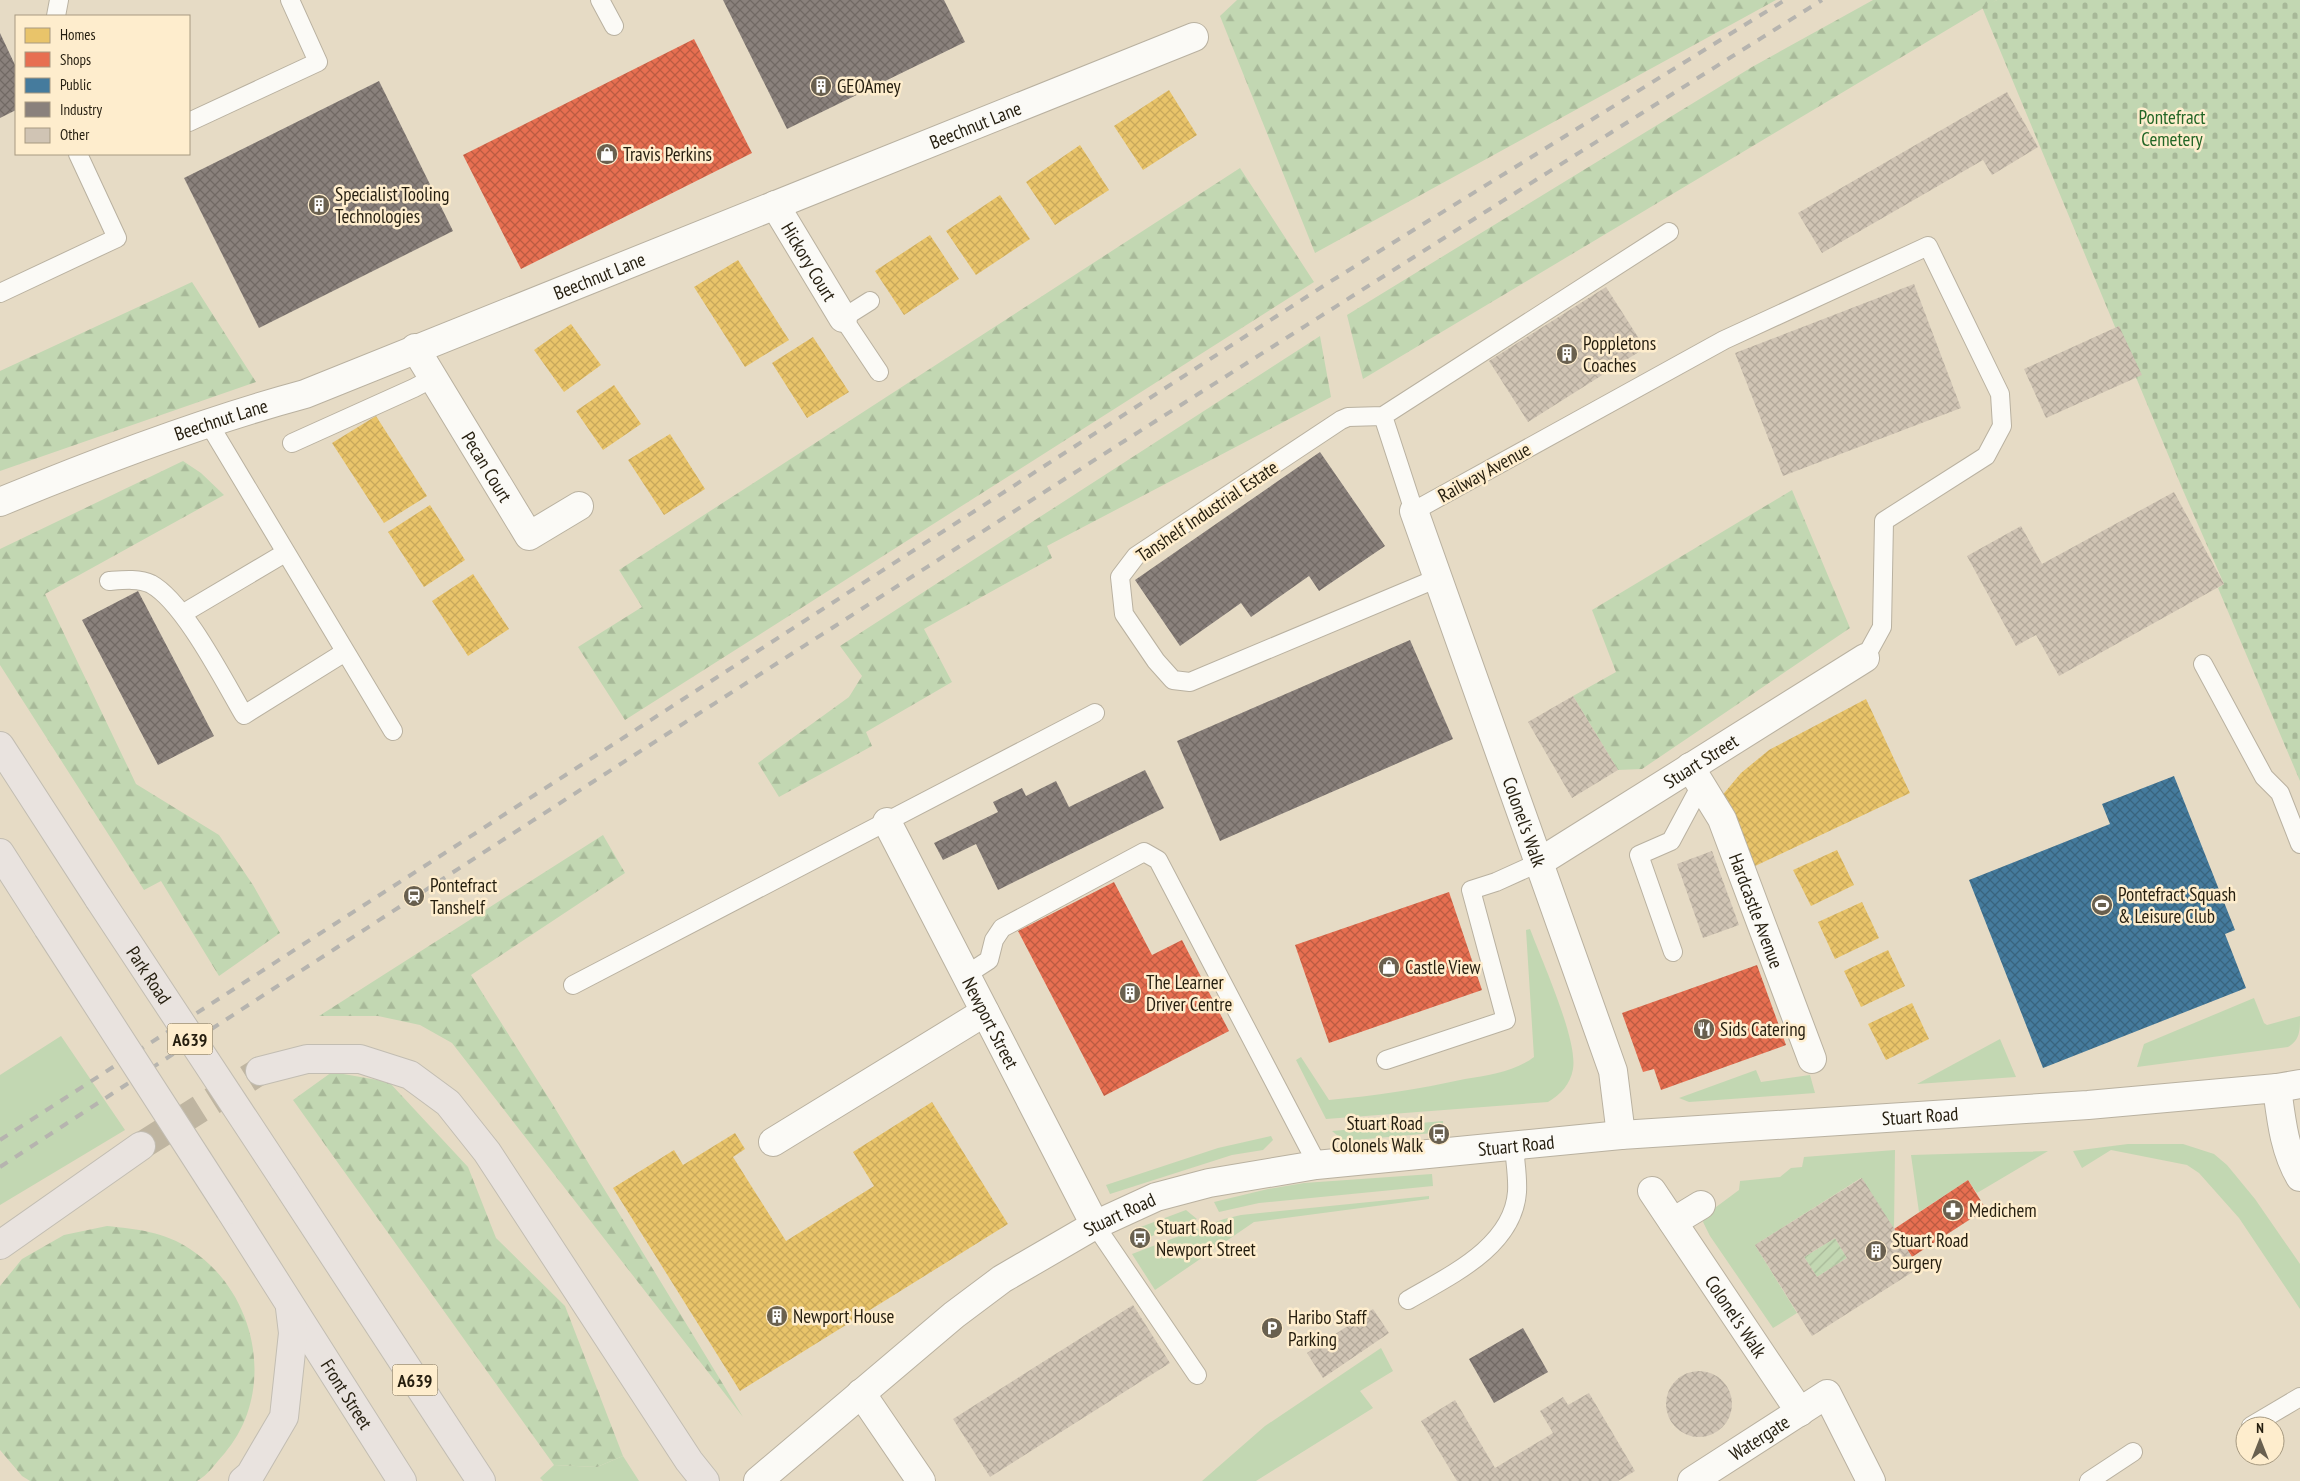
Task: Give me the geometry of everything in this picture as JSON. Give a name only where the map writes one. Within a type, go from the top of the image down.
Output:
[{"type":"main road","name":"Park Road","points":[[0,746],[481,1481]]},
{"type":"main road","points":[[0,853],[290,1306],[293,1333],[284,1417],[250,1475],[243,1481]]},
{"type":"main road","points":[[260,1072],[307,1059],[360,1059],[410,1075],[448,1104],[487,1152],[689,1461],[705,1481]]},
{"type":"main road","points":[[0,1245],[141,1146]]},
{"type":"main road","name":"Front Street","points":[[290,1306],[402,1481]]},
{"type":"street","name":"Beechnut Lane","points":[[0,502],[62,476],[209,424],[234,413],[305,394],[415,348],[1194,37]]},
{"type":"street","name":"Hickory Court","points":[[775,205],[843,318]]},
{"type":"street","name":"Pecan Court","points":[[415,348],[529,536],[580,506]]},
{"type":"street","name":"Colonel's Walk","points":[[1414,511],[1613,1071],[1621,1135]]},
{"type":"street","name":"Stuart Street","points":[[1538,863],[1695,776],[1865,658]]},
{"type":"street","name":"Hardcastle Avenue","points":[[1695,776],[1722,820],[1812,1059]]},
{"type":"street","name":"Newport Street","points":[[887,822],[1094,1225]]},
{"type":"street","points":[[773,1142],[985,1012]]},
{"type":"street","name":"Stuart Road","points":[[758,1481],[976,1297],[1002,1279],[1094,1225],[1156,1197],[1209,1183],[1316,1165],[1621,1135],[2088,1105],[2288,1086],[2283,1131],[2293,1166],[2300,1177]]},
{"type":"street","name":"Colonel's Walk","points":[[1652,1191],[1800,1412]]},
{"type":"street","points":[[1673,1222],[1701,1205]]},
{"type":"street","points":[[861,1393],[921,1481]]},
{"type":"street","name":"Watergate","points":[[1692,1481],[1828,1394],[1871,1481]]},
{"type":"lane","points":[[56,15],[59,0]]},
{"type":"lane","points":[[190,122],[318,62],[290,0]]},
{"type":"lane","points":[[600,0],[614,26]]},
{"type":"lane","points":[[0,293],[117,238],[78,155]]},
{"type":"lane","points":[[1414,511],[1383,416],[1669,232]]},
{"type":"lane","name":"Railway Avenue","points":[[1414,511],[1724,340],[1928,246],[2000,394],[2002,426],[1986,456],[1884,522],[1882,627],[1865,658]]},
{"type":"lane","points":[[870,302],[843,318],[879,372]]},
{"type":"lane","points":[[292,444],[433,378]]},
{"type":"lane","name":"Tanshelf Industrial Estate","points":[[1383,416],[1348,417],[1341,420],[1136,556],[1120,577],[1124,614],[1156,661],[1173,680],[1190,682],[1438,578]]},
{"type":"lane","points":[[209,424],[393,731]]},
{"type":"lane","points":[[182,614],[285,553]]},
{"type":"lane","points":[[109,581],[130,580],[150,584],[167,596],[182,614],[244,715],[345,652]]},
{"type":"lane","points":[[2203,664],[2264,777],[2280,793],[2300,844]]},
{"type":"lane","points":[[573,985],[1095,713]]},
{"type":"lane","points":[[1673,952],[1639,855],[1671,841],[1695,776]]},
{"type":"lane","points":[[966,975],[989,960],[994,940],[1002,928],[1144,852],[1158,860],[1316,1165]]},
{"type":"lane","points":[[1386,1060],[1506,1020],[1471,890],[1496,882],[1538,863]]},
{"type":"lane","points":[[1408,1300],[1476,1260],[1493,1244],[1506,1223],[1516,1199],[1514,1146]]},
{"type":"lane","points":[[1094,1225],[1197,1375]]},
{"type":"lane","points":[[2269,1416],[2300,1397]]},
{"type":"lane","points":[[2089,1481],[2133,1452]]},
{"type":"green space","points":[[1237,0],[1776,0],[1315,253],[1220,16]]},
{"type":"green space","points":[[1873,0],[1997,0],[1363,379],[1347,315],[1752,67]]},
{"type":"green space","name":"Pontefract Cemetery","points":[[1997,0],[2300,0],[2300,781],[2218,588],[2224,584],[2182,488],[1982,7]]},
{"type":"green space","points":[[1240,168],[1314,282],[625,720],[578,647],[642,607],[619,570]]},
{"type":"green space","points":[[192,282],[256,382],[0,471],[0,371]]},
{"type":"green space","points":[[1320,336],[1331,397],[1047,546],[1052,558],[924,629],[952,682],[866,732],[872,746],[779,797],[758,763],[849,697],[862,676],[840,646]]},
{"type":"green space","points":[[183,461],[201,473],[224,495],[45,594],[136,784],[219,835],[253,885],[280,933],[219,976],[161,881],[144,890],[0,665],[0,549]]},
{"type":"green space","points":[[1792,490],[1850,628],[1642,769],[1618,770],[1573,696],[1616,672],[1592,610]]},
{"type":"green space","points":[[603,835],[625,873],[471,975],[553,1105],[743,1417],[452,1043],[420,1025],[378,1016],[319,1016]]},
{"type":"green space","points":[[1530,929],[1565,1020],[1573,1056],[1573,1069],[1570,1080],[1557,1096],[1548,1102],[1326,1119],[1296,1060],[1301,1057],[1329,1100],[1397,1092],[1492,1074],[1518,1066],[1534,1057],[1526,930]]},
{"type":"green space","points":[[2254,998],[2264,1023],[2267,1025],[2300,1016],[2297,1038],[2292,1044],[2288,1047],[2137,1067],[2144,1044]]},
{"type":"green space","points":[[61,1036],[125,1130],[0,1205],[0,1075]]},
{"type":"green space","points":[[2000,1039],[2016,1077],[1917,1084]]},
{"type":"green space","points":[[1756,1070],[1761,1082],[1810,1075],[1815,1093],[1689,1102],[1679,1098]]},
{"type":"green space","points":[[332,1072],[389,1082],[468,1167],[496,1238],[565,1306],[623,1456],[597,1467],[554,1465],[293,1100]]},
{"type":"green space","points":[[1443,1121],[1444,1132],[1344,1141],[1332,1131]]},
{"type":"green space","points":[[1271,1136],[1273,1140],[1263,1150],[1232,1155],[1110,1194],[1106,1185],[1218,1148]]},
{"type":"green space","points":[[2128,1144],[2183,1144],[2214,1154],[2227,1165],[2255,1199],[2300,1264],[2300,1309],[2239,1218],[2199,1173],[2187,1165],[2111,1150],[2082,1168],[2073,1151]]},
{"type":"green space","points":[[1895,1150],[1894,1229],[1861,1178],[1755,1245],[1797,1313],[1773,1328],[1710,1236],[1703,1222],[1708,1213],[1739,1190],[1740,1181],[1780,1177],[1791,1168],[1802,1167],[1804,1157]]},
{"type":"green space","points":[[2048,1151],[1977,1193],[1968,1180],[1919,1212],[1911,1155]]},
{"type":"green space","points":[[1432,1174],[1433,1186],[1259,1203],[1219,1212],[1214,1202],[1268,1189],[1304,1183]]},
{"type":"green space","points":[[1429,1196],[1429,1199],[1254,1222],[1155,1290],[1132,1254],[1224,1219],[1241,1215]]},
{"type":"green space","points":[[1186,1210],[1197,1219],[1136,1242],[1138,1228]]},
{"type":"green space","points":[[107,1226],[160,1235],[190,1249],[213,1268],[231,1291],[245,1317],[252,1345],[254,1374],[251,1402],[241,1429],[224,1454],[197,1481],[30,1481],[22,1476],[0,1450],[0,1286],[22,1259],[64,1235]]},
{"type":"green space","points":[[1835,1238],[1847,1258],[1817,1277],[1804,1257]]},
{"type":"green space","points":[[1381,1348],[1393,1371],[1360,1391],[1373,1408],[1256,1481],[1202,1481],[1265,1426]]},
{"type":"green space","points":[[623,1456],[639,1481],[543,1481],[540,1478],[554,1465],[597,1467]]},
{"type":"building: Homes","points":[[1169,90],[1197,135],[1143,170],[1114,126]]},
{"type":"building: Homes","points":[[1080,145],[1109,190],[1055,225],[1026,182]]},
{"type":"building: Homes","points":[[1000,195],[1030,239],[976,275],[946,231]]},
{"type":"building: Homes","points":[[930,235],[959,279],[904,315],[875,271]]},
{"type":"building: Homes","points":[[738,260],[789,340],[745,367],[694,287]]},
{"type":"building: Homes","points":[[571,324],[601,365],[564,392],[534,350]]},
{"type":"building: Homes","points":[[813,337],[849,392],[807,418],[772,363]]},
{"type":"building: Homes","points":[[614,385],[641,424],[603,450],[576,411]]},
{"type":"building: Homes","points":[[376,416],[427,496],[384,523],[332,443]]},
{"type":"building: Homes","points":[[670,434],[705,489],[664,515],[628,460]]},
{"type":"building: Homes","points":[[430,505],[465,560],[424,587],[388,532]]},
{"type":"building: Homes","points":[[473,574],[509,629],[468,656],[432,601]]},
{"type":"building: Homes","points":[[1866,699],[1910,793],[1753,867],[1720,798],[1741,773],[1769,750]]},
{"type":"building: Homes","points":[[1837,850],[1854,885],[1811,906],[1793,870]]},
{"type":"building: Homes","points":[[1862,902],[1879,938],[1835,959],[1818,922]]},
{"type":"building: Homes","points":[[1888,950],[1905,986],[1861,1007],[1844,971]]},
{"type":"building: Homes","points":[[1912,1003],[1929,1039],[1886,1060],[1868,1024]]},
{"type":"building: Homes","name":"Newport House","points":[[932,1102],[1008,1224],[740,1391],[613,1188],[674,1150],[683,1165],[735,1133],[745,1149],[733,1157],[786,1241],[874,1186],[853,1152]]},
{"type":"building: Shops","name":"Travis Perkins","points":[[694,39],[752,153],[521,269],[463,155]]},
{"type":"building: Shops","name":"The Learner Driver Centre","points":[[1114,882],[1152,955],[1182,940],[1229,1031],[1104,1096],[1018,931]]},
{"type":"building: Shops","name":"Castle View","points":[[1449,892],[1482,990],[1329,1043],[1295,945]]},
{"type":"building: Shops","name":"Sids Catering","points":[[1757,965],[1786,1045],[1661,1090],[1654,1069],[1643,1072],[1622,1013]]},
{"type":"building: Shops","name":"Medichem","points":[[1968,1180],[1986,1209],[1912,1257],[1894,1229]]},
{"type":"building: Public","name":"Pontefract Squash & Leisure Club","points":[[2174,776],[2235,930],[2225,934],[2246,988],[2043,1068],[1969,880],[2110,824],[2102,804]]},
{"type":"building: Industry","name":"GEOAmey","points":[[723,0],[944,0],[965,42],[787,129]]},
{"type":"building: Industry","points":[[0,33],[15,65],[15,110],[0,118]]},
{"type":"building: Industry","name":"Specialist Tooling Technologies","points":[[379,81],[453,231],[259,328],[184,178]]},
{"type":"building: Industry","points":[[1320,452],[1385,546],[1319,591],[1309,576],[1251,617],[1241,603],[1180,646],[1135,580]]},
{"type":"building: Industry","points":[[138,591],[214,736],[158,765],[82,620]]},
{"type":"building: Industry","points":[[1410,640],[1453,739],[1220,841],[1177,741]]},
{"type":"building: Industry","points":[[1145,770],[1164,808],[998,890],[976,844],[943,860],[934,843],[998,812],[993,802],[1022,788],[1026,796],[1056,781],[1069,807]]},
{"type":"building: Industry","points":[[1523,1328],[1548,1372],[1494,1403],[1469,1359]]},
{"type":"building: Other","points":[[2007,92],[2038,147],[1992,175],[1983,160],[1822,253],[1798,213]]},
{"type":"building: Other","points":[[1914,284],[1961,408],[1783,476],[1735,353]]},
{"type":"building: Other","name":"Poppletons Coaches","points":[[1606,287],[1645,348],[1528,422],[1489,361]]},
{"type":"building: Other","points":[[2119,326],[2142,375],[2046,418],[2024,369]]},
{"type":"building: Other","points":[[2174,492],[2224,584],[2059,676],[2036,635],[2016,646],[1967,556],[2021,526],[2042,564]]},
{"type":"building: Other","points":[[1573,696],[1618,770],[1572,798],[1528,722]]},
{"type":"building: Other","points":[[1712,851],[1739,925],[1703,938],[1677,864]]},
{"type":"building: Other","name":"Stuart Road Surgery","points":[[1862,1178],[1919,1268],[1812,1336],[1755,1245]],"holes":[[[1835,1238],[1847,1258],[1817,1277],[1804,1257]]]},
{"type":"building: Other","points":[[1133,1305],[1170,1363],[990,1477],[953,1419]]},
{"type":"building: Other","points":[[1373,1309],[1389,1333],[1323,1378],[1307,1353]]},
{"type":"building: Other","points":[[1699,1371],[1712,1373],[1727,1386],[1730,1391],[1732,1404],[1730,1417],[1717,1432],[1712,1435],[1699,1437],[1686,1435],[1671,1422],[1668,1417],[1666,1404],[1668,1391],[1681,1376],[1686,1373]]},
{"type":"building: Other","points":[[1589,1393],[1635,1471],[1618,1481],[1457,1481],[1421,1421],[1455,1400],[1495,1468],[1553,1433],[1540,1411],[1563,1397],[1568,1405]]},
{"type":"tunnel","points":[[141,1146],[260,1071]]},
{"type":"railway","points":[[0,1140],[1328,283],[1785,0]]},
{"type":"railway","points":[[0,1167],[908,579],[1364,288],[1822,0]]},
{"type":"place","name":"GEOAmey","points":[[821,86]]},
{"type":"place","name":"Travis Perkins","points":[[607,154]]},
{"type":"place","name":"Specialist Tooling Technologies","points":[[319,205]]},
{"type":"place","name":"Poppletons Coaches","points":[[1567,354]]},
{"type":"place","name":"Pontefract Tanshelf","points":[[414,896]]},
{"type":"place","name":"Pontefract Squash & Leisure Club","points":[[2102,905]]},
{"type":"place","name":"Castle View","points":[[1389,967]]},
{"type":"place","name":"The Learner Driver Centre","points":[[1130,993]]},
{"type":"place","name":"Sids Catering","points":[[1704,1029]]},
{"type":"place","name":"Stuart Road Colonels Walk","points":[[1439,1134]]},
{"type":"place","name":"Medichem","points":[[1953,1210]]},
{"type":"place","name":"Stuart Road Newport Street","points":[[1140,1238]]},
{"type":"place","name":"Stuart Road Surgery","points":[[1876,1251]]},
{"type":"place","name":"Newport House","points":[[777,1316]]},
{"type":"place","name":"Haribo Staff Parking","points":[[1272,1328]]}]
